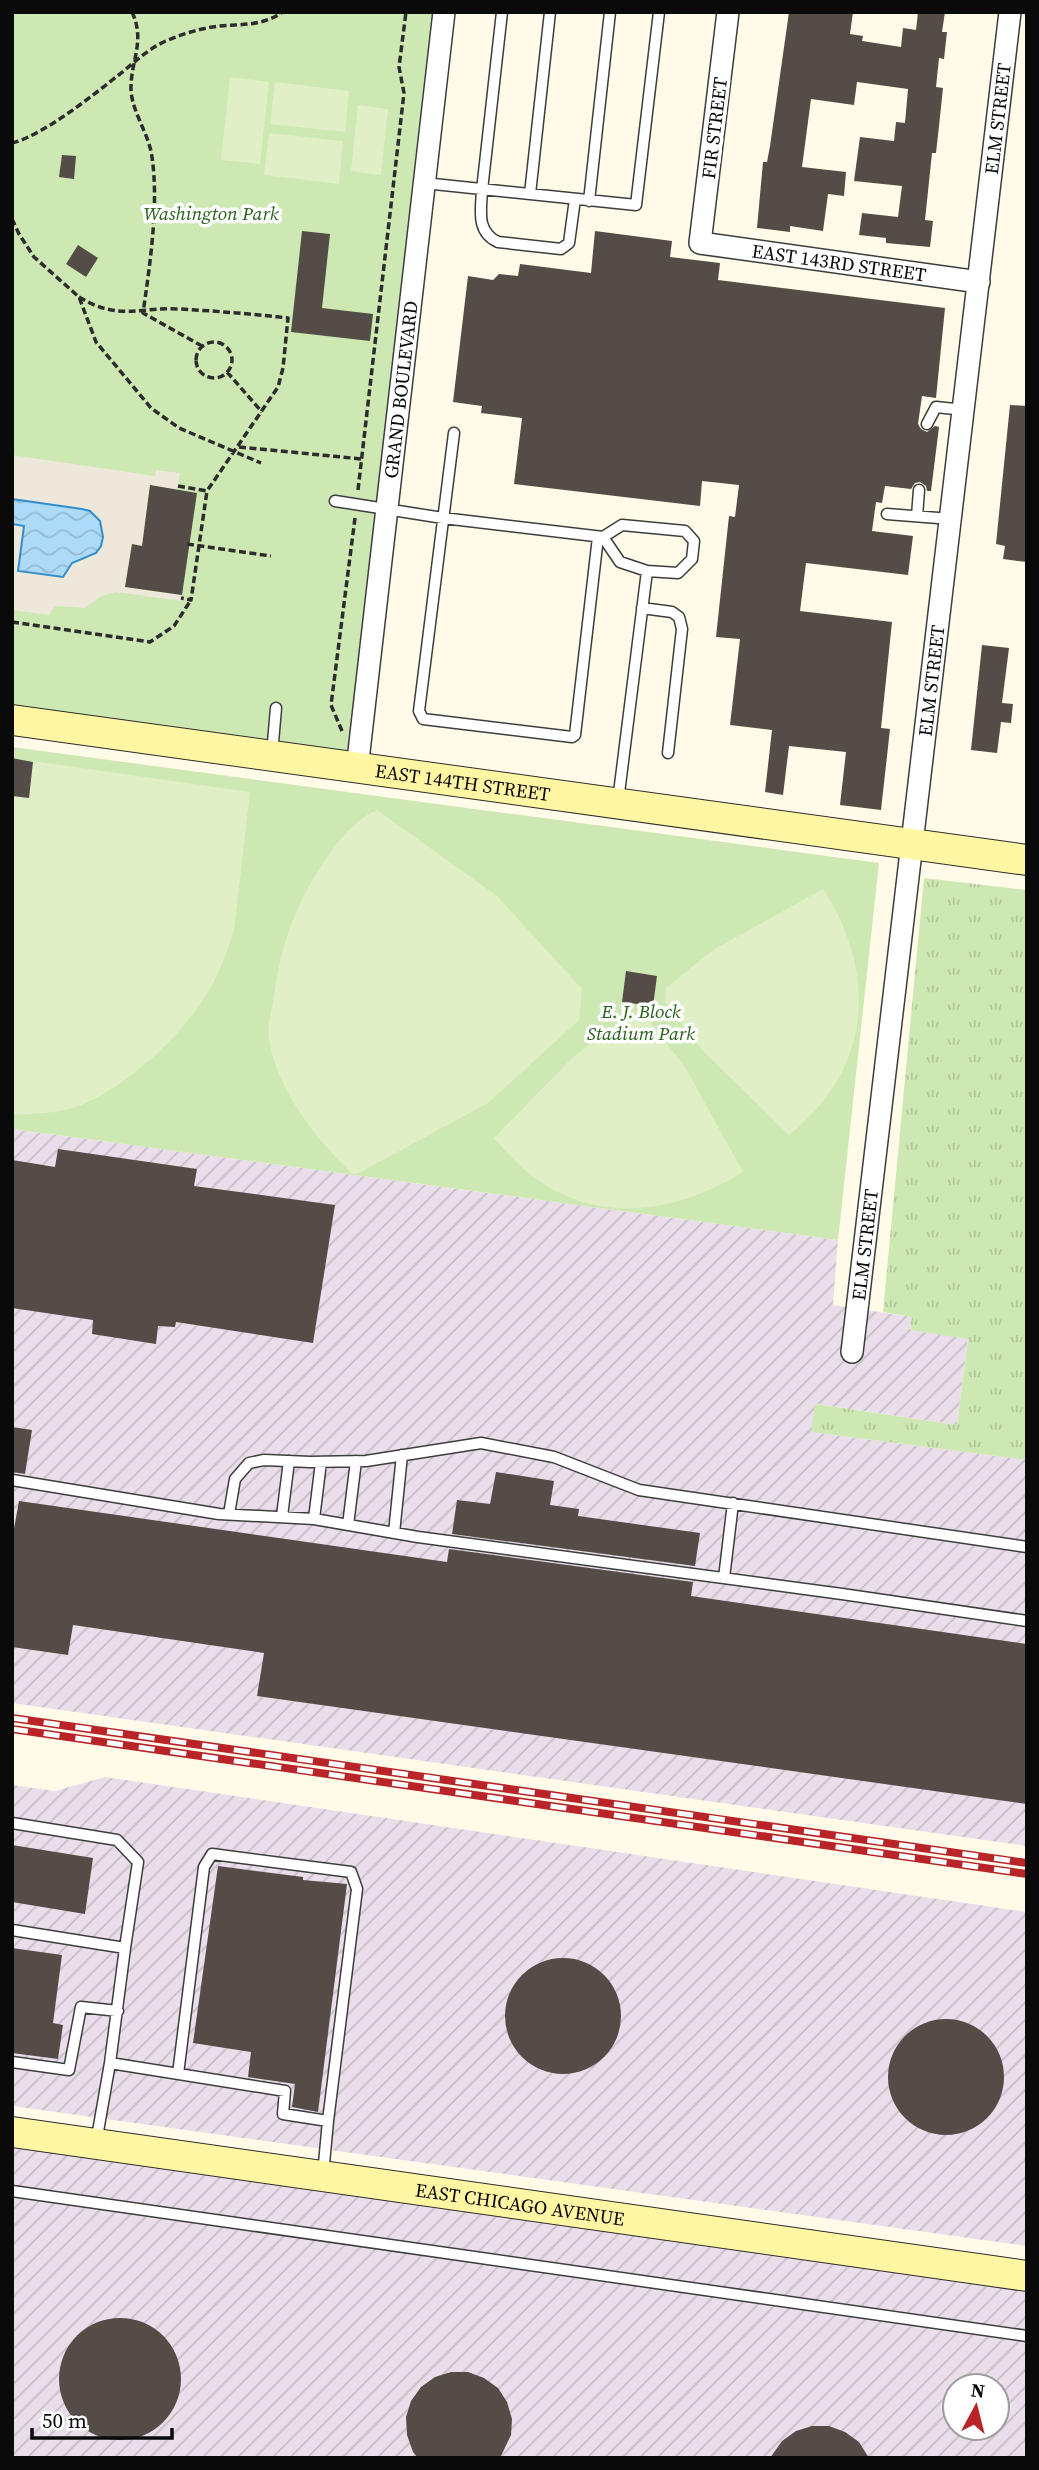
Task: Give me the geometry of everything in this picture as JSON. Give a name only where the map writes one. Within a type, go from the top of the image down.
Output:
[{"type":"street","name":"GRAND BOULEVARD","points":[[352,756],[387,509],[444,12]]},
{"type":"street","name":"FIR STREET","points":[[700,243],[728,12]]},
{"type":"street","name":"ELM STREET","points":[[852,1352],[1010,12]]},
{"type":"street","name":"EAST 143RD STREET","points":[[700,243],[979,282]]},
{"type":"street","name":"EAST 144TH STREET","points":[[12,720],[272,757],[352,756],[618,804],[1027,860]]},
{"type":"street","name":"EAST CHICAGO AVENUE","points":[[12,2132],[1027,2276]]},
{"type":"lane","points":[[502,12],[482,190],[481,215],[484,231],[489,238],[507,243],[565,247],[571,236],[575,199]]},
{"type":"lane","points":[[530,194],[550,12]]},
{"type":"lane","points":[[589,201],[610,12]]},
{"type":"lane","points":[[425,183],[636,205],[659,12]]},
{"type":"lane","points":[[927,424],[936,407],[964,410]]},
{"type":"lane","points":[[454,433],[420,716],[423,719],[572,737],[577,731],[601,537]]},
{"type":"lane","points":[[917,516],[919,490]]},
{"type":"lane","points":[[335,501],[443,518],[601,537],[622,524],[685,531],[694,541],[692,559],[678,573],[647,571],[620,562],[601,537]]},
{"type":"lane","points":[[887,514],[951,519]]},
{"type":"lane","points":[[618,804],[647,571]]},
{"type":"lane","points":[[642,608],[672,612],[679,617],[682,629],[668,753]]},
{"type":"lane","points":[[272,757],[276,708]]},
{"type":"lane","points":[[229,1514],[234,1479],[249,1463],[264,1460],[356,1461],[481,1443],[554,1457],[639,1490],[1027,1547]]},
{"type":"lane","points":[[394,1533],[402,1455]]},
{"type":"lane","points":[[282,1516],[289,1461]]},
{"type":"lane","points":[[348,1525],[356,1461]]},
{"type":"lane","points":[[314,1519],[321,1462]]},
{"type":"lane","points":[[12,1480],[229,1514],[314,1519],[394,1533],[1027,1621]]},
{"type":"lane","points":[[724,1578],[733,1503]]},
{"type":"lane","points":[[12,1823],[117,1840],[138,1862],[118,2011],[96,2144]]},
{"type":"lane","points":[[178,2074],[204,1867],[212,1854],[351,1872],[357,1889],[323,2176]]},
{"type":"lane","points":[[12,1930],[125,1948]]},
{"type":"lane","points":[[12,2062],[69,2070],[81,2007],[118,2011]]},
{"type":"lane","points":[[110,2063],[285,2091],[283,2114],[328,2121]]},
{"type":"lane","points":[[12,2191],[1027,2336]]},
{"type":"path","points":[[132,12],[138,34],[132,73],[133,100],[150,146],[153,175],[152,243],[143,313]]},
{"type":"path","points":[[12,143],[37,133],[151,48],[199,29],[254,23],[276,17],[282,12]]},
{"type":"path","points":[[352,756],[331,705],[404,93],[399,67],[406,12]]},
{"type":"path","points":[[12,219],[34,257],[79,297],[100,309],[143,313],[173,309],[288,318],[278,387],[207,491],[191,600],[174,626],[150,642],[12,622]]},
{"type":"path","points":[[79,297],[96,342],[151,408],[179,428],[237,449],[261,463]]},
{"type":"path","points":[[143,313],[202,346]]},
{"type":"path","points":[[214,342],[225,345],[232,361],[227,372],[217,377],[201,372],[196,361],[202,346],[214,342]]},
{"type":"path","points":[[227,372],[262,412]]},
{"type":"path","points":[[237,449],[362,459]]},
{"type":"path","points":[[178,486],[207,491]]},
{"type":"path","points":[[187,544],[271,556]]},
{"type":"path","points":[[181,598],[191,600]]},
{"type":"shaded area","points":[[12,455],[155,476],[156,470],[180,473],[177,490],[150,486],[144,528],[155,548],[132,544],[125,587],[182,595],[181,601],[116,592],[101,596],[85,608],[55,606],[49,615],[12,610],[12,524],[24,525],[19,571],[63,577],[72,563],[88,558],[82,509],[12,499]]},
{"type":"shaded area","points":[[12,1129],[838,1240],[833,1305],[912,1317],[910,1330],[968,1338],[957,1425],[816,1404],[812,1432],[1027,1460],[1027,1846],[12,1703]]},
{"type":"shaded area","points":[[105,1777],[1027,1912],[1027,2246],[12,2106],[12,1785],[55,1791]]},
{"type":"shaded area","points":[[12,2132],[1027,2276],[1027,2458],[12,2458]]},
{"type":"green space","name":"Washington Park","points":[[12,12],[435,12],[352,745],[344,752],[12,707]]},
{"type":"green space","points":[[230,77],[269,82],[260,164],[221,160]]},
{"type":"green space","points":[[275,82],[349,91],[345,132],[270,124]]},
{"type":"green space","points":[[358,105],[388,109],[381,175],[351,171]]},
{"type":"green space","points":[[269,133],[343,141],[339,184],[264,175]]},
{"type":"green space","name":"E. J. Block Stadium Park","points":[[12,747],[879,863],[838,1240],[12,1129]]},
{"type":"green space","points":[[12,758],[250,792],[234,931],[213,984],[192,1016],[147,1062],[112,1089],[94,1099],[61,1111],[12,1115]]},
{"type":"green space","points":[[377,810],[497,896],[582,989],[579,1020],[488,1103],[357,1174],[352,1174],[312,1129],[289,1095],[273,1058],[268,1030],[283,951],[302,900],[335,846],[363,818]]},
{"type":"green space","points":[[924,878],[1027,890],[1027,1460],[811,1432],[815,1404],[957,1425],[968,1339],[910,1330],[912,1317],[883,1312]]},
{"type":"green space","points":[[823,889],[841,922],[853,955],[858,987],[858,1020],[851,1051],[837,1081],[816,1109],[789,1135],[704,1052],[665,1002],[666,988],[713,950]]},
{"type":"green space","points":[[628,1015],[646,1017],[685,1067],[743,1172],[691,1197],[637,1208],[610,1208],[557,1192],[527,1172],[494,1138],[573,1057]]},
{"type":"water","points":[[12,499],[90,511],[100,521],[103,537],[101,546],[96,553],[72,563],[63,577],[18,571],[24,526],[12,524]]},
{"type":"building","points":[[789,12],[853,12],[850,34],[863,36],[862,41],[901,47],[903,28],[916,30],[918,12],[945,12],[942,32],[947,32],[944,59],[939,58],[936,87],[943,88],[936,153],[932,153],[925,220],[933,221],[930,247],[886,243],[886,238],[859,235],[862,213],[898,217],[902,186],[854,181],[860,137],[894,141],[896,122],[905,123],[908,89],[857,82],[854,105],[811,99],[802,167],[846,172],[844,196],[828,194],[823,231],[790,226],[790,232],[757,228],[763,162],[767,162],[770,146]]},
{"type":"building","points":[[62,155],[76,156],[74,179],[59,177]]},
{"type":"building","points":[[302,231],[330,234],[322,308],[373,314],[370,341],[291,332]]},
{"type":"building","points":[[595,231],[672,241],[670,257],[720,263],[718,280],[945,308],[936,398],[922,396],[918,424],[927,432],[935,426],[939,427],[931,491],[927,491],[926,486],[920,482],[915,483],[911,489],[885,486],[882,503],[876,502],[872,531],[913,536],[908,575],[806,563],[800,611],[892,622],[881,728],[890,729],[881,810],[840,805],[846,752],[789,746],[783,795],[765,792],[772,730],[730,725],[740,639],[716,637],[729,516],[735,517],[739,485],[702,481],[700,506],[514,484],[522,418],[481,413],[482,406],[453,402],[468,276],[493,280],[499,274],[518,276],[520,264],[591,273]]},
{"type":"building","points":[[78,245],[98,258],[86,277],[66,264]]},
{"type":"building","points":[[1010,405],[1027,406],[1027,562],[1003,559],[1005,546],[996,544]]},
{"type":"building","points":[[150,485],[197,493],[182,595],[125,587],[132,544],[142,546]]},
{"type":"building","points":[[982,645],[1009,648],[1002,703],[1013,704],[1011,723],[1001,722],[997,753],[971,750]]},
{"type":"building","points":[[12,758],[33,762],[29,798],[12,796]]},
{"type":"building","points":[[626,971],[657,976],[653,1006],[622,1002]]},
{"type":"building","points":[[58,1149],[197,1169],[194,1186],[335,1205],[313,1343],[176,1322],[175,1327],[158,1326],[156,1344],[92,1334],[93,1320],[12,1308],[12,1160],[55,1167]]},
{"type":"building","points":[[12,1427],[32,1430],[25,1474],[12,1472]]},
{"type":"building","points":[[496,1472],[554,1481],[550,1505],[579,1509],[578,1516],[700,1533],[695,1566],[452,1534],[457,1500],[490,1504]]},
{"type":"building","points":[[19,1501],[447,1562],[449,1549],[693,1582],[691,1596],[1027,1644],[1027,1804],[257,1696],[264,1653],[73,1625],[68,1655],[12,1647],[12,1540]]},
{"type":"building","points":[[12,1845],[93,1858],[85,1914],[12,1902]]},
{"type":"building","points":[[218,1866],[303,1877],[303,1880],[347,1884],[318,2112],[292,2107],[295,2084],[248,2077],[251,2052],[193,2043]]},
{"type":"building","points":[[12,1948],[62,1955],[53,2023],[63,2025],[58,2059],[12,2053]]},
{"type":"building","points":[[563,1958],[585,1962],[604,1975],[617,1994],[621,2016],[617,2038],[604,2057],[585,2070],[563,2074],[541,2070],[522,2057],[509,2038],[505,2016],[509,1994],[522,1975],[541,1962]]},
{"type":"building","points":[[946,2019],[968,2023],[987,2036],[1000,2055],[1004,2077],[1000,2099],[987,2118],[968,2131],[946,2135],[924,2131],[905,2118],[892,2099],[888,2077],[892,2055],[905,2036],[924,2023]]},
{"type":"building","points":[[120,2318],[143,2322],[163,2336],[177,2356],[181,2379],[177,2402],[163,2422],[143,2436],[120,2440],[97,2436],[77,2422],[63,2402],[59,2379],[63,2356],[77,2336],[97,2322]]},
{"type":"building","points":[[451,2372],[468,2372],[484,2378],[498,2388],[507,2402],[512,2419],[511,2435],[500,2458],[418,2458],[413,2452],[407,2435],[406,2417],[411,2401],[421,2387],[435,2377]]},
{"type":"building","points":[[812,2426],[829,2426],[845,2432],[859,2442],[869,2458],[770,2458],[782,2441],[796,2431]]},
{"type":"railway","points":[[12,1718],[1027,1863]]},
{"type":"railway","points":[[12,1729],[1027,1874]]}]
